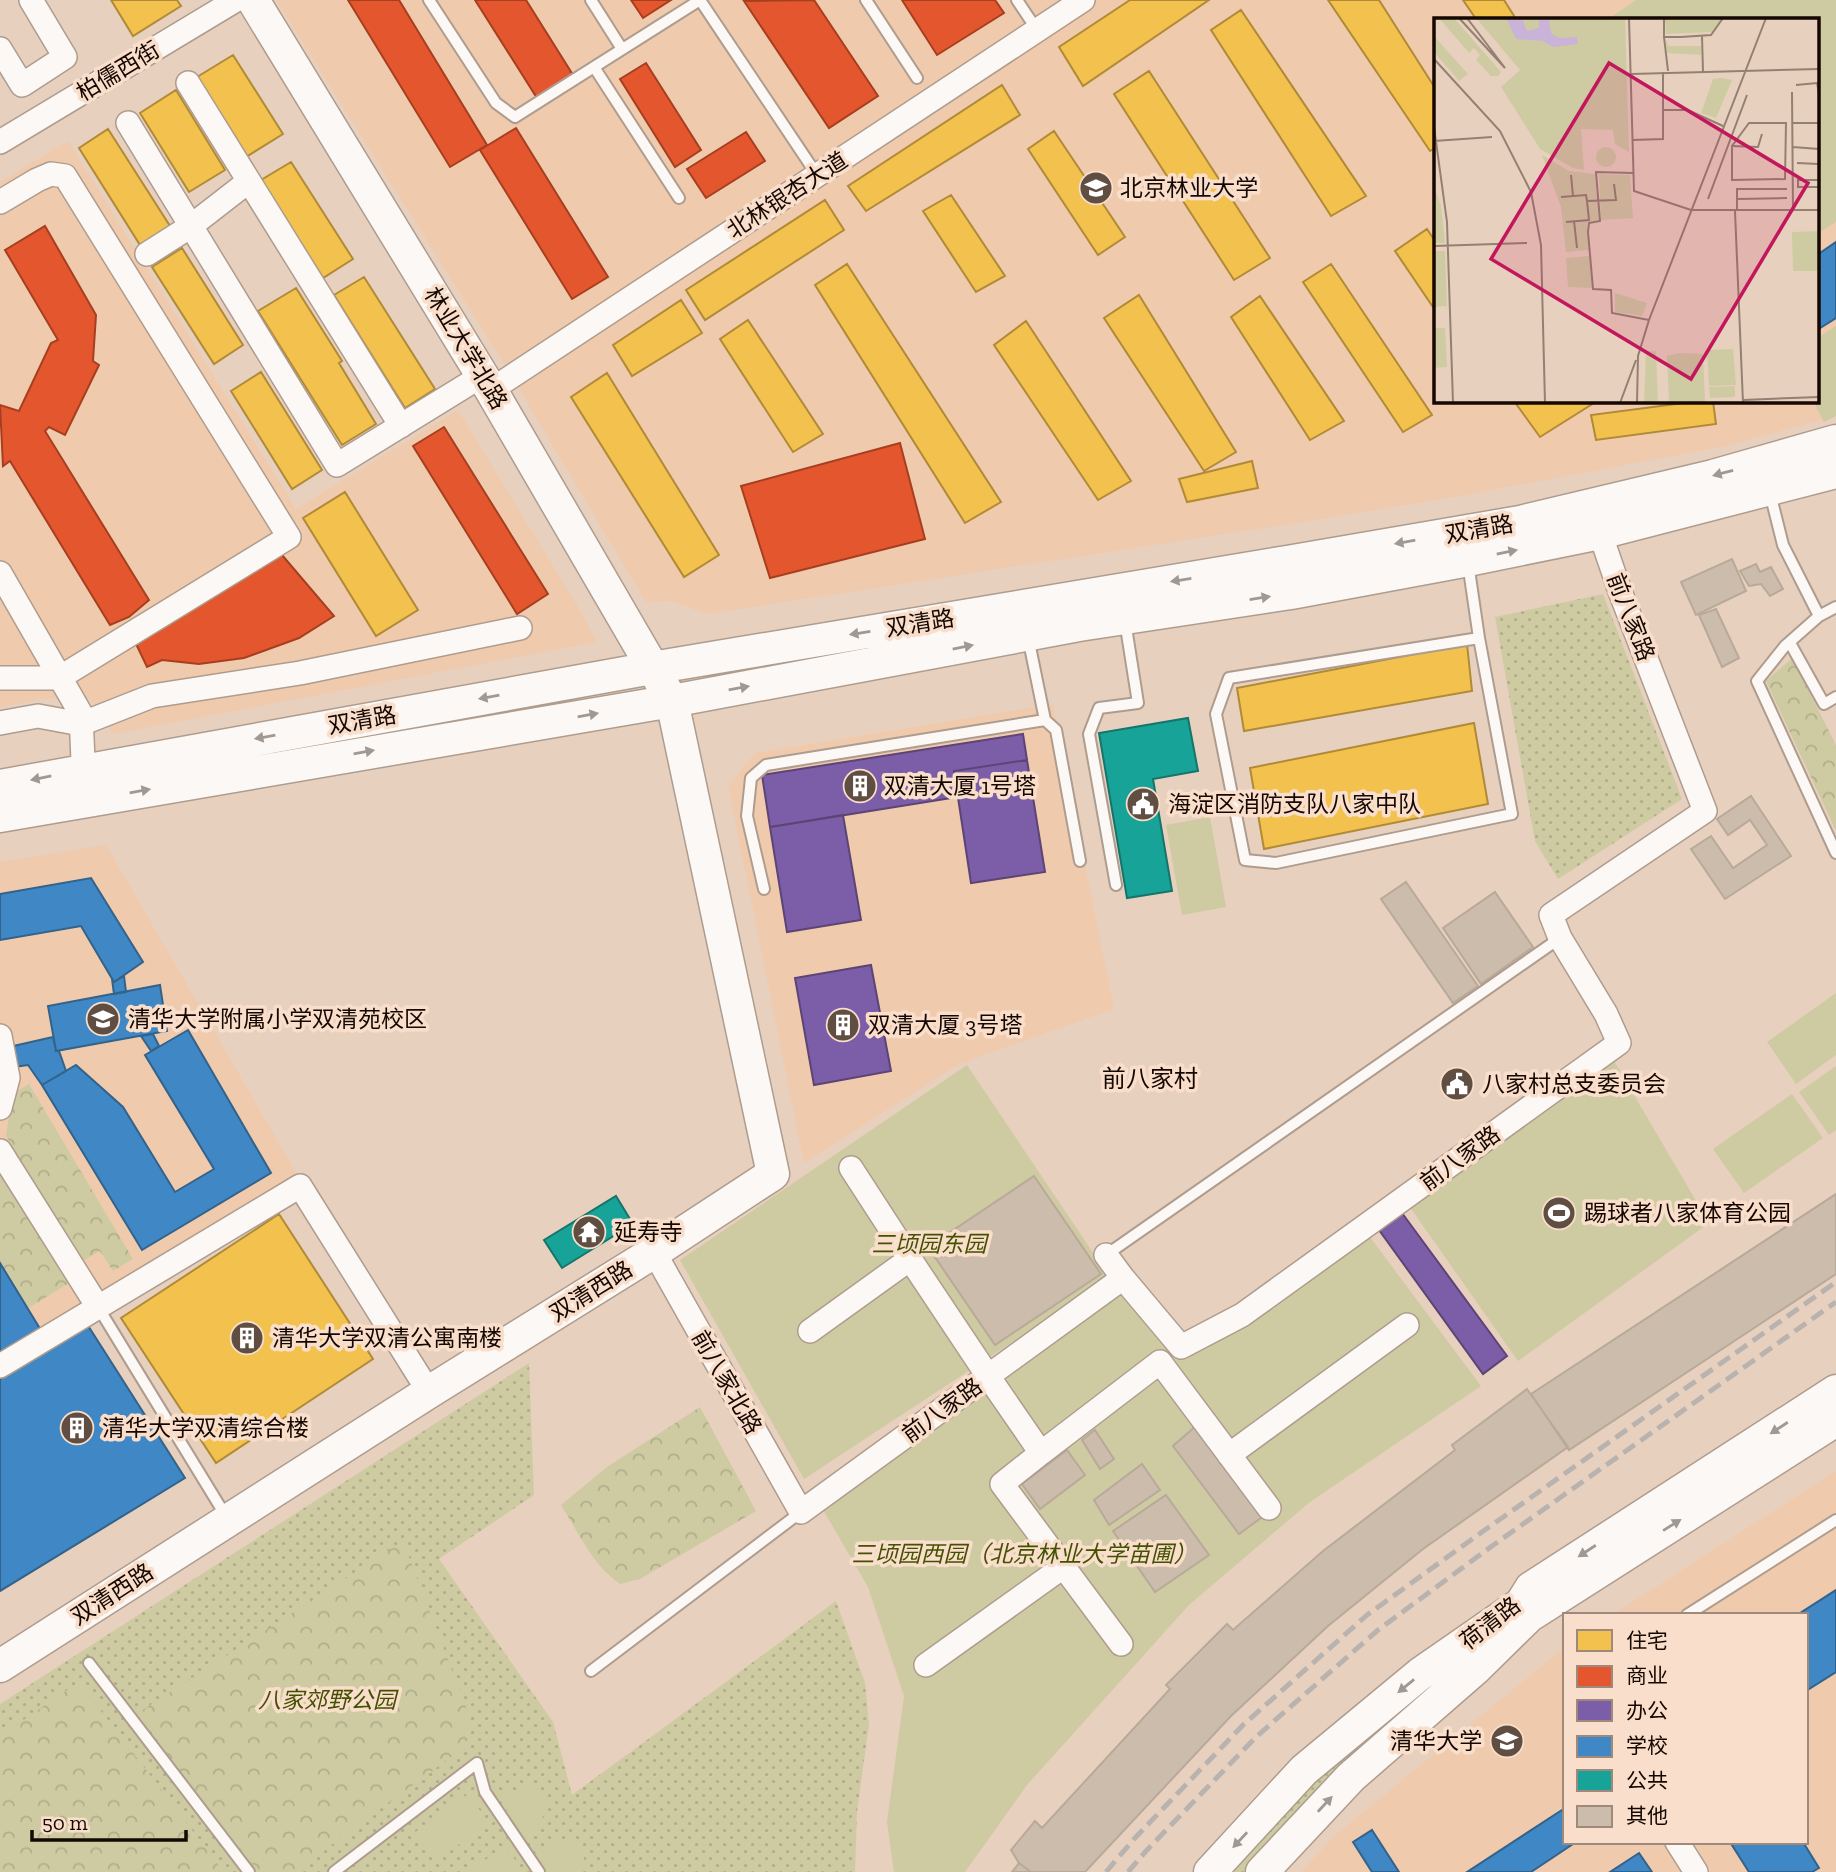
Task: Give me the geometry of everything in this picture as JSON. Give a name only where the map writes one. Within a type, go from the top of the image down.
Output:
[{"type":"main road","name":"林业大学北路","points":[[253,0],[487,383],[672,701]]},
{"type":"main road","name":"双清路","points":[[0,816],[672,701],[1125,618],[1292,593],[1468,560],[1600,533],[1765,476],[1836,441]]},
{"type":"main road","name":"双清路","points":[[0,786],[652,667],[1287,562],[1765,476],[1836,472]]},
{"type":"main road","name":"双清西路","points":[[0,1666],[773,1174],[672,701]]},
{"type":"main road","name":"荷清路","points":[[1210,1872],[1304,1770],[1420,1674],[1521,1604],[1531,1588],[1836,1391]]},
{"type":"main road","name":"荷清路","points":[[1262,1872],[1351,1777],[1475,1669],[1529,1616],[1836,1420]]},
{"type":"street","points":[[0,49],[22,85],[65,57],[31,0]]},
{"type":"street","name":"柏儒西街","points":[[0,142],[236,0]]},
{"type":"street","name":"北林银杏大道","points":[[191,226],[337,465],[401,426],[487,383],[817,176],[1083,0]]},
{"type":"street","points":[[188,83],[401,426]]},
{"type":"street","points":[[128,123],[191,226]]},
{"type":"street","points":[[0,202],[51,174],[65,176],[289,537],[59,678],[0,678]]},
{"type":"street","points":[[147,254],[191,226],[250,181]]},
{"type":"street","name":"前八家路","points":[[801,1512],[1123,1278],[1181,1347],[1242,1315],[1619,1043],[1606,1014],[1560,938],[1551,915],[1705,811],[1600,533]]},
{"type":"street","points":[[0,573],[80,714],[84,801]]},
{"type":"street","points":[[0,723],[38,716],[81,724],[152,696],[300,673],[520,628]]},
{"type":"street","points":[[0,1036],[8,1078],[0,1108]]},
{"type":"street","points":[[0,1151],[98,1307]]},
{"type":"street","points":[[851,1168],[1041,1453]]},
{"type":"street","points":[[0,1366],[300,1186],[429,1392]]},
{"type":"street","name":"前八家北路","points":[[653,1252],[801,1512]]},
{"type":"street","points":[[1106,1255],[1123,1278]]},
{"type":"street","points":[[810,1331],[910,1259]]},
{"type":"street","points":[[1229,1455],[1407,1325]]},
{"type":"street","points":[[1121,1644],[1002,1484],[1160,1362],[1269,1508]]},
{"type":"street","points":[[926,1665],[1063,1567]]},
{"type":"street","points":[[1678,1844],[1696,1872]]},
{"type":"lane","points":[[429,0],[496,103],[515,117],[700,0],[817,176]]},
{"type":"lane","points":[[591,0],[622,49]]},
{"type":"lane","points":[[866,0],[917,78]]},
{"type":"lane","points":[[1017,0],[1037,30]]},
{"type":"lane","points":[[594,67],[678,198]]},
{"type":"lane","points":[[1765,476],[1783,545],[1819,616]]},
{"type":"lane","points":[[1468,560],[1479,638],[1512,814],[1276,863],[1245,860],[1216,714],[1229,678],[1479,638]]},
{"type":"lane","points":[[1836,607],[1819,616],[1790,643],[1757,681],[1836,853]]},
{"type":"lane","points":[[1116,885],[1089,734],[1099,708],[1138,703],[1125,618]]},
{"type":"lane","points":[[1027,635],[1045,720],[1056,730],[1080,861]]},
{"type":"lane","points":[[1790,643],[1824,704],[1836,697]]},
{"type":"lane","points":[[764,888],[747,816],[751,778],[766,765],[1045,720]]},
{"type":"lane","points":[[1106,1255],[1560,938]]},
{"type":"lane","points":[[98,1307],[228,1520]]},
{"type":"lane","points":[[591,1671],[801,1512]]},
{"type":"lane","points":[[1690,1613],[1836,1520]]},
{"type":"lane","points":[[89,1663],[249,1872]]},
{"type":"lane","points":[[334,1872],[477,1763],[485,1792],[539,1872]]},
{"type":"shaded area","name":"北京林业大学","points":[[276,0],[1836,0],[1836,416],[1726,446],[1465,495],[1296,523],[707,614],[672,601],[646,602],[500,357]]},
{"type":"shaded area","points":[[68,141],[296,509],[458,410],[597,642],[113,734],[92,700],[68,695],[0,707],[0,182]]},
{"type":"shaded area","points":[[1053,704],[1114,1009],[959,1064],[804,1163],[728,786],[755,753]]},
{"type":"shaded area","name":"清华大学附属小学双清苑校区","points":[[106,845],[298,1176],[0,1365],[0,862]]},
{"type":"shaded area","name":"清华大学","points":[[1836,1471],[1836,1872],[1301,1872],[1334,1836],[1563,1649],[1563,1844],[1808,1844],[1808,1613],[1615,1613]]},
{"type":"green space","points":[[1636,0],[1836,0],[1836,222],[1818,233],[1818,18],[1611,17]]},
{"type":"green space","points":[[1836,326],[1836,416],[1824,422],[1814,402],[1818,402],[1818,337]]},
{"type":"green space","points":[[1603,594],[1682,799],[1558,879],[1535,841],[1495,617]]},
{"type":"green space","points":[[1792,658],[1836,745],[1836,831],[1766,681]]},
{"type":"green space","points":[[1210,817],[1226,907],[1182,915],[1166,825]]},
{"type":"green space","points":[[1836,993],[1836,1055],[1796,1084],[1767,1042]]},
{"type":"green space","name":"踢球者八家体育公园","points":[[1613,1059],[1709,1223],[1518,1361],[1407,1203]]},
{"type":"green space","name":"三顷园东园","points":[[967,1065],[1110,1278],[804,1479],[680,1260]]},
{"type":"green space","points":[[1836,1066],[1836,1130],[1829,1135],[1799,1092]]},
{"type":"green space","points":[[29,1084],[133,1259],[113,1271],[100,1251],[81,1262],[6,1136],[12,1094]]},
{"type":"green space","points":[[1792,1094],[1823,1138],[1744,1193],[1713,1149]]},
{"type":"green space","points":[[0,1165],[74,1280],[27,1309],[0,1263]]},
{"type":"green space","name":"三顷园西园（北京林业大学苗圃）","points":[[1367,1233],[1481,1386],[1310,1502],[1189,1605],[1027,1785],[965,1872],[894,1872],[887,1822],[904,1696],[868,1587],[822,1508],[1124,1287],[1184,1361]]},
{"type":"green space","name":"八家郊野公园","points":[[529,1363],[534,1495],[439,1559],[553,1722],[572,1795],[836,1601],[865,1683],[869,1724],[857,1812],[855,1872],[0,1872],[0,1704]]},
{"type":"green space","points":[[700,1407],[756,1511],[640,1579],[620,1584],[594,1558],[561,1505],[607,1467]]},
{"type":"green space","points":[[403,1541],[471,1720],[463,1748],[295,1872],[252,1872],[138,1713]]},
{"type":"green space","points":[[1450,1670],[1255,1872],[1224,1872],[1324,1765]]},
{"type":"green space","points":[[79,1682],[224,1872],[0,1872],[0,1736]]},
{"type":"green space","points":[[533,1785],[543,1793],[549,1808],[527,1839],[498,1797]]},
{"type":"green space","points":[[468,1794],[489,1823],[435,1862],[414,1833]]},
{"type":"green space","points":[[569,1838],[579,1847],[585,1861],[577,1872],[549,1872],[534,1850]]},
{"type":"green space","points":[[505,1846],[524,1872],[468,1872]]},
{"type":"building: 住宅","points":[[111,0],[177,0],[181,6],[133,36]]},
{"type":"building: 住宅","points":[[1130,0],[1209,0],[1083,86],[1059,47]]},
{"type":"building: 住宅","points":[[1328,0],[1379,0],[1434,86],[1434,149],[1430,151]]},
{"type":"building: 住宅","points":[[1463,0],[1504,0],[1515,18],[1475,18]]},
{"type":"building: 住宅","points":[[1241,10],[1366,196],[1331,216],[1211,30]]},
{"type":"building: 住宅","points":[[233,55],[283,134],[246,157],[197,77]]},
{"type":"building: 住宅","points":[[1149,71],[1270,258],[1234,280],[1114,94]]},
{"type":"building: 住宅","points":[[1002,85],[1020,115],[866,211],[848,186]]},
{"type":"building: 住宅","points":[[176,90],[225,170],[189,192],[140,113]]},
{"type":"building: 住宅","points":[[108,129],[170,226],[140,245],[79,148]]},
{"type":"building: 住宅","points":[[1054,131],[1125,237],[1098,255],[1028,149]]},
{"type":"building: 住宅","points":[[291,162],[353,259],[323,278],[261,180]]},
{"type":"building: 住宅","points":[[951,195],[1005,276],[976,292],[923,211]]},
{"type":"building: 住宅","points":[[825,200],[844,230],[705,320],[686,290]]},
{"type":"building: 住宅","points":[[1427,229],[1434,240],[1434,309],[1395,251]]},
{"type":"building: 住宅","points":[[182,248],[243,345],[214,364],[152,267]]},
{"type":"building: 住宅","points":[[847,264],[1001,502],[965,523],[815,285]]},
{"type":"building: 住宅","points":[[1331,264],[1432,415],[1403,432],[1303,282]]},
{"type":"building: 住宅","points":[[364,277],[435,389],[405,408],[334,295]]},
{"type":"building: 住宅","points":[[296,288],[342,361],[339,363],[376,424],[342,445],[258,311]]},
{"type":"building: 住宅","points":[[1139,295],[1236,452],[1204,471],[1104,318]]},
{"type":"building: 住宅","points":[[1260,296],[1344,421],[1310,440],[1231,317]]},
{"type":"building: 住宅","points":[[681,300],[702,333],[632,376],[613,345]]},
{"type":"building: 住宅","points":[[748,320],[823,434],[793,452],[720,339]]},
{"type":"building: 住宅","points":[[1026,321],[1131,481],[1098,500],[994,345]]},
{"type":"building: 住宅","points":[[261,372],[322,470],[292,489],[231,391]]},
{"type":"building: 住宅","points":[[607,373],[719,555],[684,577],[571,397]]},
{"type":"building: 住宅","points":[[1515,402],[1594,402],[1594,403],[1540,437]]},
{"type":"building: 住宅","points":[[1691,402],[1713,402],[1716,424],[1596,440],[1591,415]]},
{"type":"building: 住宅","points":[[1252,461],[1258,488],[1187,502],[1179,479]]},
{"type":"building: 住宅","points":[[345,492],[418,610],[376,636],[303,518]]},
{"type":"building: 住宅","points":[[1467,644],[1472,691],[1244,731],[1237,688]]},
{"type":"building: 住宅","points":[[1474,723],[1488,804],[1264,849],[1250,768]]},
{"type":"building: 住宅","name":"清华大学双清公寓南楼","points":[[279,1214],[373,1359],[216,1463],[121,1318]]},
{"type":"building: 商业","points":[[348,0],[399,0],[487,145],[450,167]]},
{"type":"building: 商业","points":[[475,0],[526,0],[573,75],[537,98]]},
{"type":"building: 商业","points":[[631,0],[671,0],[643,18]]},
{"type":"building: 商业","points":[[814,0],[878,96],[829,128],[744,1]]},
{"type":"building: 商业","points":[[902,0],[995,0],[1004,13],[937,55]]},
{"type":"building: 商业","points":[[646,63],[701,150],[675,167],[620,79]]},
{"type":"building: 商业","points":[[516,128],[608,277],[572,299],[480,150]]},
{"type":"building: 商业","points":[[746,132],[765,161],[706,198],[687,169]]},
{"type":"building: 商业","points":[[45,226],[96,315],[93,361],[99,365],[65,435],[49,427],[45,431],[149,600],[129,617],[110,625],[10,461],[3,466],[0,405],[19,411],[51,343],[58,340],[5,250]]},
{"type":"building: 商业","points":[[444,427],[548,594],[517,614],[413,446]]},
{"type":"building: 商业","points":[[900,443],[925,539],[770,578],[741,486]]},
{"type":"building: 商业","points":[[282,555],[334,616],[299,638],[244,658],[199,664],[162,660],[147,667],[136,644]]},
{"type":"building: 办公","name":"双清大厦 1号塔","points":[[1023,734],[1027,760],[954,771],[958,797],[770,827],[762,775]]},
{"type":"building: 办公","points":[[1027,760],[1045,872],[971,883],[954,771]]},
{"type":"building: 办公","points":[[843,815],[861,920],[787,932],[770,827]]},
{"type":"building: 办公","name":"双清大厦 3号塔","points":[[871,965],[891,1071],[814,1085],[795,978]]},
{"type":"building: 办公","points":[[1402,1213],[1507,1356],[1483,1374],[1379,1230]]},
{"type":"building: 学校","points":[[1836,242],[1836,318],[1818,329],[1818,254]]},
{"type":"building: 学校","points":[[91,878],[143,962],[114,982],[81,926],[0,940],[0,894]]},
{"type":"building: 学校","points":[[124,976],[126,992],[114,994],[112,979],[114,982]]},
{"type":"building: 学校","points":[[160,985],[167,1031],[56,1051],[48,1006]]},
{"type":"building: 学校","points":[[188,1030],[271,1173],[142,1250],[42,1085],[76,1065],[123,1107],[175,1192],[214,1169],[145,1055]]},
{"type":"building: 学校","points":[[153,1034],[159,1046],[151,1051],[141,1036]]},
{"type":"building: 学校","points":[[53,1037],[56,1051],[59,1051],[66,1071],[42,1085],[28,1065],[0,1069],[0,1049]]},
{"type":"building: 学校","points":[[0,1263],[42,1332],[0,1359]]},
{"type":"building: 学校","name":"清华大学双清综合楼","points":[[87,1324],[185,1478],[0,1591],[0,1379]]},
{"type":"building: 学校","points":[[1836,1590],[1836,1672],[1808,1690],[1808,1613],[1800,1613]]},
{"type":"building: 学校","points":[[1563,1809],[1563,1844],[1573,1844],[1531,1872],[1467,1872]]},
{"type":"building: 学校","points":[[1372,1830],[1399,1872],[1372,1872],[1353,1842]]},
{"type":"building: 学校","points":[[1731,1844],[1804,1844],[1819,1868],[1812,1872],[1749,1872]]},
{"type":"building: 学校","points":[[1639,1853],[1652,1872],[1610,1872]]},
{"type":"building: 公共","points":[[1188,718],[1198,771],[1153,779],[1172,891],[1127,898],[1099,733]]},
{"type":"building: 公共","name":"延寿寺","points":[[616,1196],[633,1224],[562,1268],[544,1240]]},
{"type":"building: 其他","points":[[1732,559],[1746,591],[1696,615],[1681,582]]},
{"type":"building: 其他","points":[[1756,564],[1760,572],[1771,567],[1783,589],[1770,596],[1761,584],[1749,586],[1740,571]]},
{"type":"building: 其他","points":[[1716,609],[1739,658],[1722,667],[1699,615]]},
{"type":"building: 其他","points":[[1751,796],[1791,856],[1725,899],[1691,849],[1711,836],[1733,868],[1767,845],[1750,820],[1728,835],[1717,819]]},
{"type":"building: 其他","points":[[1406,882],[1478,986],[1453,1003],[1381,899]]},
{"type":"building: 其他","points":[[1495,892],[1533,947],[1481,984],[1443,928]]},
{"type":"building: 其他","points":[[1034,1176],[1101,1274],[995,1345],[928,1247]]},
{"type":"building: 其他","points":[[1836,1194],[1836,1274],[1569,1450],[1531,1394]]},
{"type":"building: 其他","points":[[1527,1389],[1568,1447],[1423,1549],[1328,1626],[1231,1716],[1085,1872],[1031,1872],[1019,1863],[1011,1850],[1035,1821],[1042,1828],[1170,1689],[1166,1685],[1227,1624],[1233,1630],[1323,1551],[1455,1450],[1452,1445]]},
{"type":"building: 其他","points":[[1197,1425],[1265,1515],[1239,1534],[1173,1446]]},
{"type":"building: 其他","points":[[1095,1430],[1114,1459],[1100,1469],[1082,1440]]},
{"type":"building: 其他","points":[[1067,1450],[1085,1475],[1040,1509],[1022,1484]]},
{"type":"building: 其他","points":[[1142,1464],[1160,1490],[1109,1525],[1094,1500]]},
{"type":"building: 其他","points":[[1166,1495],[1209,1555],[1155,1592],[1113,1531]]},
{"type":"building: 其他","points":[[1019,1863],[1031,1872],[1012,1872]]},
{"type":"railway","points":[[1106,1872],[1243,1725],[1367,1615],[1836,1282]]},
{"type":"railway","points":[[1128,1872],[1256,1737],[1378,1630],[1836,1302]]},
{"type":"place","name":"北京林业大学","points":[[1096,188]]},
{"type":"place","name":"双清大厦 1号塔","points":[[860,786]]},
{"type":"place","name":"海淀区消防支队八家中队","points":[[1143,804]]},
{"type":"place","name":"清华大学附属小学双清苑校区","points":[[103,1019]]},
{"type":"place","name":"双清大厦 3号塔","points":[[843,1025]]},
{"type":"place","name":"八家村总支委员会","points":[[1457,1084]]},
{"type":"place","name":"踢球者八家体育公园","points":[[1559,1213]]},
{"type":"place","name":"延寿寺","points":[[589,1232]]},
{"type":"place","name":"清华大学双清公寓南楼","points":[[247,1338]]},
{"type":"place","name":"清华大学双清综合楼","points":[[77,1428]]},
{"type":"place","name":"清华大学","points":[[1507,1741]]},
{"type":"district","name":"前八家村","points":[[1150,1078]]}]
